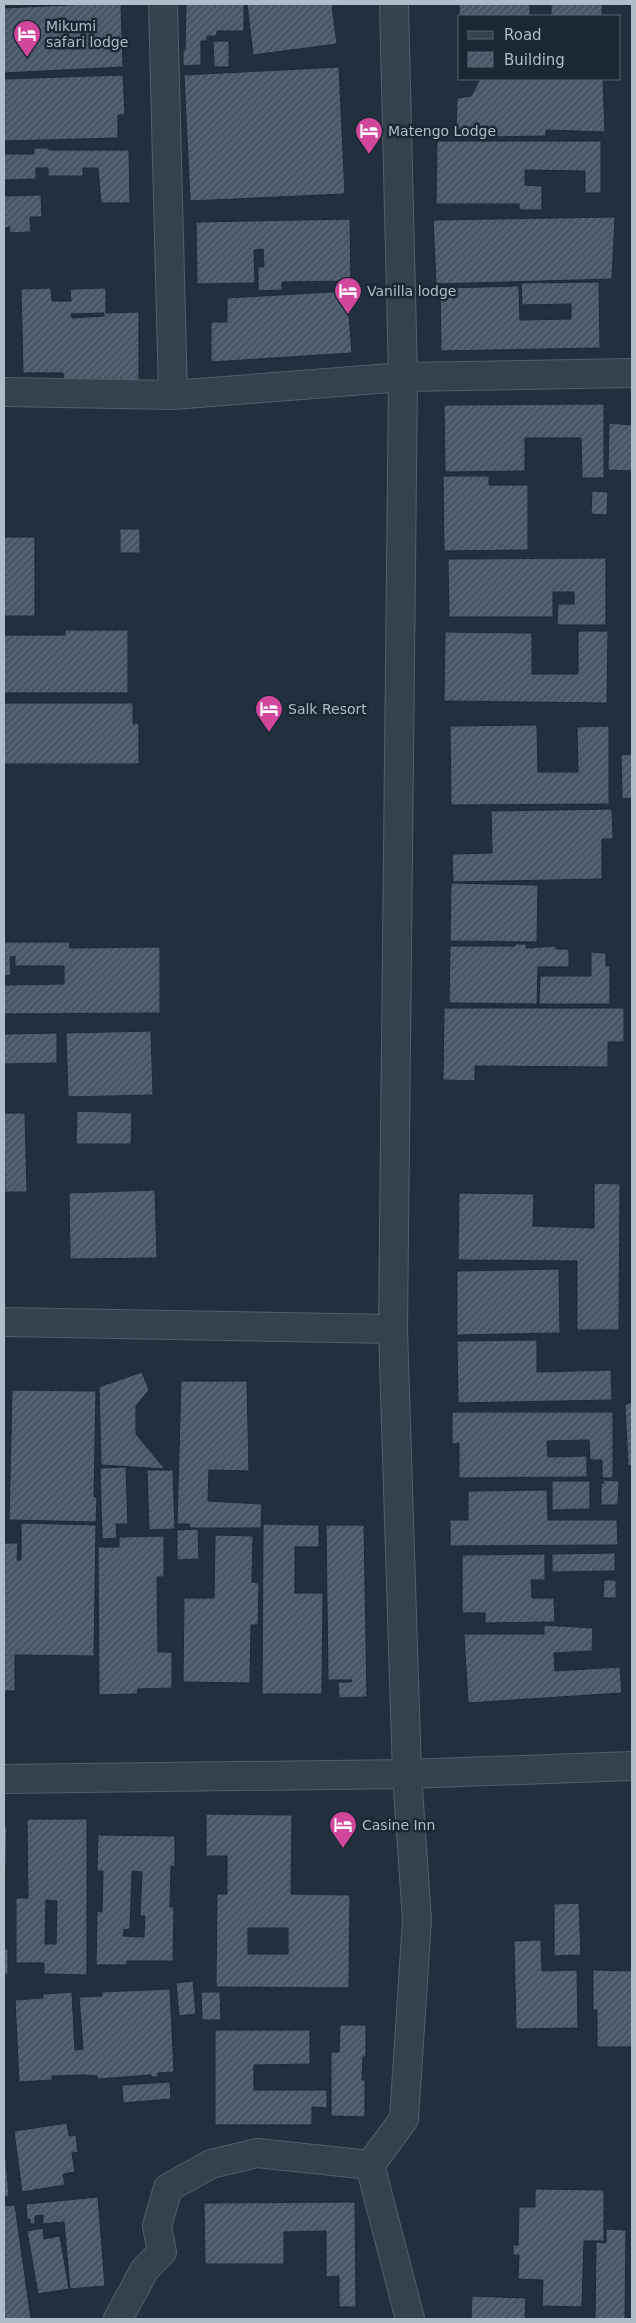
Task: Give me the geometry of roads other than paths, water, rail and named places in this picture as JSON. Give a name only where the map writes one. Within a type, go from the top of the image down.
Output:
[{"type":"street","points":[[162,4],[173,395]]},
{"type":"street","points":[[370,2165],[404,2119],[417,1920],[407,1774],[393,1329],[403,377],[394,4]]},
{"type":"street","points":[[4,392],[173,395],[403,377],[632,373]]},
{"type":"street","points":[[4,1322],[393,1329]]},
{"type":"street","points":[[4,1779],[407,1774],[632,1766]]},
{"type":"street","points":[[118,2319],[146,2269],[162,2252],[157,2226],[168,2188],[211,2164],[257,2153],[370,2165]]},
{"type":"street","points":[[370,2165],[410,2319]]},
{"type":"place","name":"Mikumi safari lodge","points":[[27,58]]},
{"type":"place","name":"Matengo Lodge","points":[[369,155]]},
{"type":"place","name":"Vanilla lodge","points":[[348,315]]},
{"type":"place","name":"Salk Resort","points":[[269,733]]},
{"type":"place","name":"Casine Inn","points":[[343,1849]]}]
